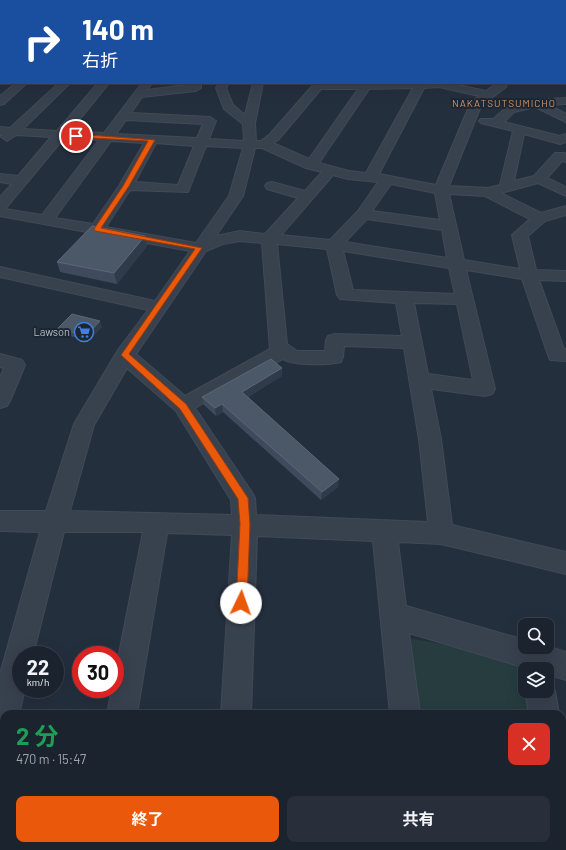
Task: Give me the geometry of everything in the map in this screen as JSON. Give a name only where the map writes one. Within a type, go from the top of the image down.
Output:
[{"type":"street","points":[[0,102],[21,84]]},
{"type":"street","points":[[0,145],[64,84]]},
{"type":"street","points":[[86,84],[103,84]]},
{"type":"street","points":[[0,206],[103,84]]},
{"type":"street","points":[[46,220],[146,84]]},
{"type":"street","points":[[138,94],[196,88],[196,84]]},
{"type":"street","points":[[223,84],[221,88],[228,107],[249,123]]},
{"type":"street","points":[[5,710],[55,521],[84,424],[125,355],[236,196],[250,145],[249,123],[258,84]]},
{"type":"street","points":[[264,144],[274,137],[286,121],[318,86],[403,84]]},
{"type":"street","points":[[370,178],[420,84]]},
{"type":"street","points":[[439,84],[488,95]]},
{"type":"street","points":[[419,380],[485,389],[441,190],[476,104],[501,84]]},
{"type":"street","points":[[311,165],[366,86]]},
{"type":"street","points":[[496,122],[510,110],[536,103],[566,101]]},
{"type":"street","points":[[536,103],[566,119]]},
{"type":"street","points":[[122,116],[210,121],[183,189],[126,186]]},
{"type":"street","points":[[471,118],[496,122],[560,140],[566,138]]},
{"type":"street","points":[[506,187],[519,129]]},
{"type":"street","points":[[0,131],[250,145],[264,144],[311,165],[330,171],[441,190],[488,192],[539,179],[560,156],[566,158]]},
{"type":"street","points":[[97,229],[126,186],[152,140]]},
{"type":"street","points":[[330,171],[269,239],[278,347],[293,357],[334,357],[335,340],[412,342]]},
{"type":"street","points":[[0,178],[22,180]]},
{"type":"street","points":[[539,179],[566,192]]},
{"type":"street","points":[[334,245],[363,214],[387,180]]},
{"type":"street","points":[[272,186],[308,196]]},
{"type":"street","points":[[488,192],[540,218]]},
{"type":"street","points":[[566,210],[540,218],[520,235],[529,274],[557,355],[566,356]]},
{"type":"street","points":[[0,212],[199,248],[219,240],[240,236],[334,245],[529,274],[566,276]]},
{"type":"street","points":[[363,214],[448,226]]},
{"type":"street","points":[[334,245],[346,295],[464,299]]},
{"type":"street","points":[[0,272],[159,307]]},
{"type":"street","points":[[404,298],[430,439],[441,533]]},
{"type":"street","points":[[183,406],[284,350]]},
{"type":"street","points":[[125,355],[183,406],[243,498],[245,524],[236,710]]},
{"type":"street","points":[[0,360],[15,365],[0,401]]},
{"type":"street","points":[[0,521],[245,524],[441,533],[566,563]]},
{"type":"street","points":[[123,710],[157,522]]},
{"type":"street","points":[[384,530],[405,710]]},
{"type":"street","points":[[394,615],[533,662]]},
{"type":"street","points":[[554,665],[566,666]]},
{"type":"street","points":[[541,698],[543,710]]},
{"type":"green space","points":[[402,637],[453,646],[517,663],[518,698],[528,698],[534,710],[411,710]]},
{"type":"building","points":[[92,226],[145,236],[114,273],[57,262]]},
{"type":"building","points":[[72,314],[100,321],[86,336],[58,328]]},
{"type":"building","points":[[271,359],[282,368],[242,392],[339,479],[322,492],[222,404],[215,408],[202,397]]},
{"type":"place","name":"Lawson","points":[[84,332]]},
{"type":"district","name":"NAKATSUTSUMICHO","points":[[504,103]]},
{"type":"route","points":[[76,136],[152,140],[126,186],[97,229],[199,248],[125,355],[183,406],[243,498],[245,524],[241,603]]}]
